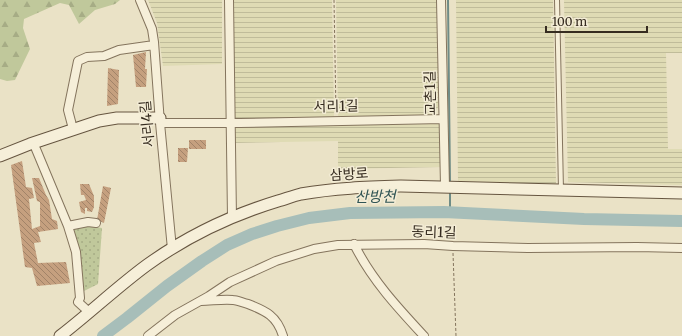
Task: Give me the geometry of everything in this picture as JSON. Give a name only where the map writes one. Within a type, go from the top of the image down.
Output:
[{"type":"street","name":"서리4길","points":[[140,0],[152,29],[172,249]]},
{"type":"street","points":[[229,0],[232,218]]},
{"type":"street","name":"교촌1길","points":[[441,0],[443,119],[448,186]]},
{"type":"street","points":[[73,129],[68,110],[78,61],[87,57],[104,56],[119,50],[154,45]]},
{"type":"street","name":"서리1길","points":[[0,156],[33,142],[73,129],[99,121],[117,118],[230,123],[443,119]]},
{"type":"street","points":[[33,142],[68,226],[76,252],[80,298],[78,302],[89,312]]},
{"type":"street","name":"삼방로","points":[[60,336],[147,265],[172,249],[232,218],[301,194],[370,187],[448,186],[682,194]]},
{"type":"street","points":[[68,226],[91,220]]},
{"type":"street","points":[[354,244],[360,257],[394,304],[424,336]]},
{"type":"street","name":"동리1길","points":[[148,336],[175,315],[209,296],[230,282],[276,261],[314,249],[338,245],[424,244],[528,248],[682,248]]},
{"type":"street","name":"동리1길","points":[[198,302],[234,300],[255,307],[268,313],[276,320],[280,327],[282,336]]},
{"type":"lane","points":[[557,0],[561,190]]},
{"type":"path","points":[[334,0],[336,121]]},
{"type":"path","points":[[453,246],[456,336]]},
{"type":"shaded area","points":[[148,0],[222,0],[222,64],[163,66],[157,23]]},
{"type":"shaded area","points":[[232,0],[332,0],[334,118],[234,121]]},
{"type":"shaded area","points":[[336,0],[438,0],[438,107],[435,113],[429,115],[339,118]]},
{"type":"shaded area","points":[[456,0],[553,0],[556,184],[458,181]]},
{"type":"shaded area","points":[[564,0],[682,0],[682,53],[666,53],[668,149],[682,149],[682,185],[568,182]]},
{"type":"shaded area","points":[[439,124],[441,167],[338,169],[338,141],[233,143],[233,127]]},
{"type":"green space","points":[[0,0],[120,0],[115,4],[95,10],[79,24],[69,5],[60,3],[24,19],[23,28],[30,49],[15,80],[7,81],[0,79]]},
{"type":"green space","points":[[89,226],[102,228],[98,284],[84,291],[79,251],[72,228]]},
{"type":"building","points":[[146,52],[146,87],[136,87],[133,55]]},
{"type":"building","points":[[108,68],[119,70],[118,104],[107,106]]},
{"type":"building","points":[[189,140],[206,140],[206,149],[189,149]]},
{"type":"building","points":[[178,148],[188,148],[187,162],[178,162]]},
{"type":"building","points":[[22,161],[26,187],[32,188],[34,198],[29,199],[32,229],[40,226],[40,202],[37,201],[32,178],[39,178],[49,200],[52,219],[57,221],[58,229],[38,232],[41,242],[34,243],[38,263],[66,262],[70,283],[37,286],[32,268],[25,267],[11,165]]},
{"type":"building","points":[[80,184],[89,184],[94,196],[94,207],[92,212],[87,211],[87,208],[85,208],[85,214],[81,212],[79,202],[86,200],[84,195],[81,195]]},
{"type":"building","points":[[103,186],[111,188],[104,223],[97,220]]},
{"type":"waterway","points":[[448,0],[450,183]]},
{"type":"waterway","points":[[450,191],[450,212]]},
{"type":"waterway","name":"산방천","points":[[103,336],[167,286],[227,245],[252,234],[309,218],[350,213],[444,212],[584,219],[682,221]]}]
